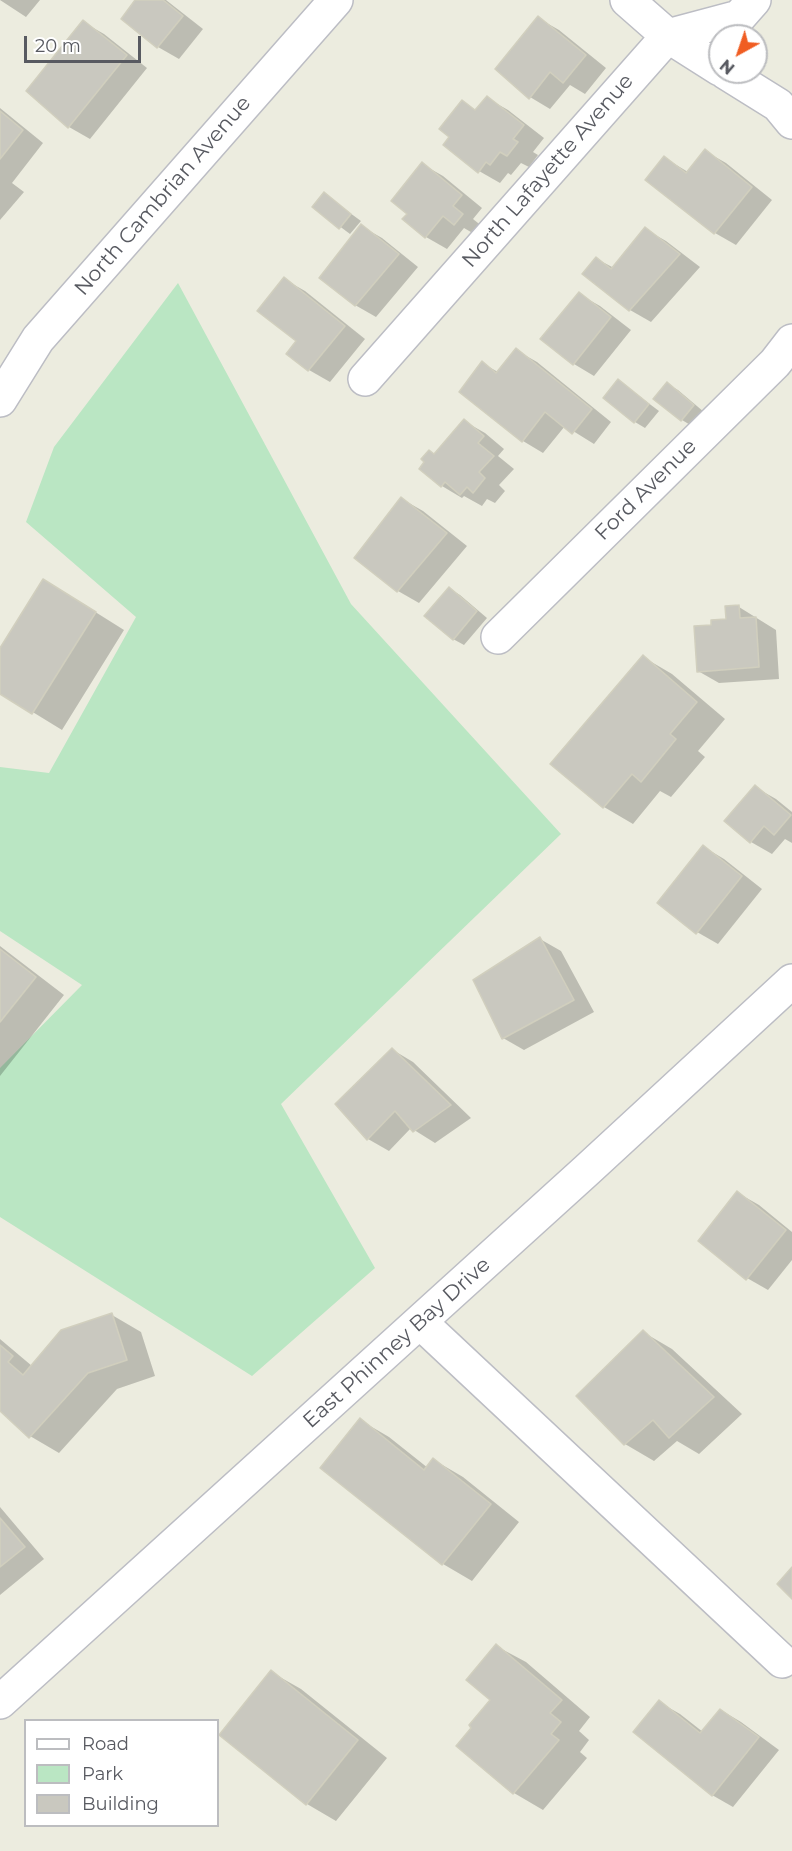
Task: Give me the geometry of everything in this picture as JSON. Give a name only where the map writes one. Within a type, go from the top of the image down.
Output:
[{"type":"street","name":"North Cambrian Avenue","points":[[0,400],[38,339],[336,0]]},
{"type":"street","points":[[627,0],[668,36],[708,61]]},
{"type":"street","points":[[668,36],[739,17],[754,0]]},
{"type":"street","name":"North Lafayette Avenue","points":[[365,379],[668,36]]},
{"type":"street","points":[[745,84],[778,105],[792,122]]},
{"type":"street","name":"Ford Avenue","points":[[498,637],[775,363],[792,341]]},
{"type":"street","name":"East Phinney Bay Drive","points":[[0,1702],[792,981]]},
{"type":"street","points":[[420,1322],[782,1661]]},
{"type":"green space","points":[[178,283],[351,604],[561,834],[281,1104],[375,1268],[252,1376],[0,1217],[0,1068],[82,985],[0,931],[0,767],[49,773],[136,617],[26,522],[54,447]]},
{"type":"building","points":[[135,0],[163,0],[183,16],[157,48],[121,19]]},
{"type":"building","points":[[538,16],[586,55],[563,83],[550,72],[529,99],[495,69]]},
{"type":"building","points":[[83,20],[127,55],[68,128],[26,91]]},
{"type":"building","points":[[487,96],[524,125],[513,139],[518,142],[507,156],[500,152],[490,165],[486,162],[478,173],[443,145],[449,137],[439,129],[462,100],[475,110]]},
{"type":"building","points":[[0,111],[23,130],[0,159]]},
{"type":"building","points":[[705,149],[752,187],[714,234],[645,180],[664,156],[686,173]]},
{"type":"building","points":[[422,162],[462,195],[453,206],[463,214],[454,225],[443,216],[425,238],[402,219],[407,214],[391,201]]},
{"type":"building","points":[[324,192],[351,214],[339,229],[312,207]]},
{"type":"building","points":[[361,224],[399,254],[355,306],[319,278]]},
{"type":"building","points":[[645,227],[680,254],[629,311],[582,274],[596,257],[611,269]]},
{"type":"building","points":[[284,277],[345,326],[308,371],[286,354],[296,341],[257,311]]},
{"type":"building","points":[[579,292],[611,317],[573,365],[540,339]]},
{"type":"building","points":[[516,348],[592,409],[572,434],[545,412],[522,442],[459,392],[482,361],[496,373]]},
{"type":"building","points":[[618,379],[649,404],[634,423],[603,398]]},
{"type":"building","points":[[667,382],[694,405],[681,421],[653,399]]},
{"type":"building","points":[[464,419],[484,436],[478,443],[494,456],[479,472],[485,478],[473,493],[467,487],[460,495],[445,482],[441,487],[419,469],[424,462],[421,459],[429,450],[434,454]]},
{"type":"building","points":[[401,497],[447,533],[397,592],[354,558]]},
{"type":"building","points":[[43,579],[96,612],[32,714],[0,694],[0,648]]},
{"type":"building","points":[[449,587],[477,611],[453,640],[424,616]]},
{"type":"building","points":[[739,605],[740,618],[756,617],[759,667],[697,672],[694,626],[711,625],[711,620],[726,619],[725,606]]},
{"type":"building","points":[[643,655],[697,702],[670,734],[676,739],[641,782],[632,774],[603,808],[550,764]]},
{"type":"building","points":[[755,785],[791,815],[774,835],[764,826],[750,843],[724,821]]},
{"type":"building","points":[[703,845],[742,876],[696,934],[657,903]]},
{"type":"building","points":[[540,937],[574,1000],[502,1039],[473,980]]},
{"type":"building","points":[[0,949],[36,977],[0,1022]]},
{"type":"building","points":[[392,1048],[451,1105],[413,1132],[395,1111],[367,1140],[335,1104]]},
{"type":"building","points":[[737,1191],[786,1230],[746,1280],[698,1241]]},
{"type":"building","points":[[112,1313],[127,1360],[88,1373],[29,1438],[0,1411],[0,1345],[13,1356],[8,1362],[23,1375],[61,1330]]},
{"type":"building","points":[[643,1330],[714,1397],[669,1438],[653,1420],[624,1445],[576,1396]]},
{"type":"building","points":[[360,1418],[424,1470],[433,1458],[491,1504],[442,1565],[320,1468]]},
{"type":"building","points":[[0,1518],[25,1547],[0,1567]]},
{"type":"building","points":[[792,1567],[792,1599],[777,1584]]},
{"type":"building","points":[[496,1644],[562,1700],[550,1713],[561,1722],[551,1734],[559,1740],[513,1794],[456,1746],[471,1728],[469,1725],[490,1700],[466,1680]]},
{"type":"building","points":[[271,1670],[358,1740],[306,1805],[219,1735]]},
{"type":"building","points":[[659,1700],[700,1733],[720,1709],[759,1737],[712,1796],[633,1732]]}]
